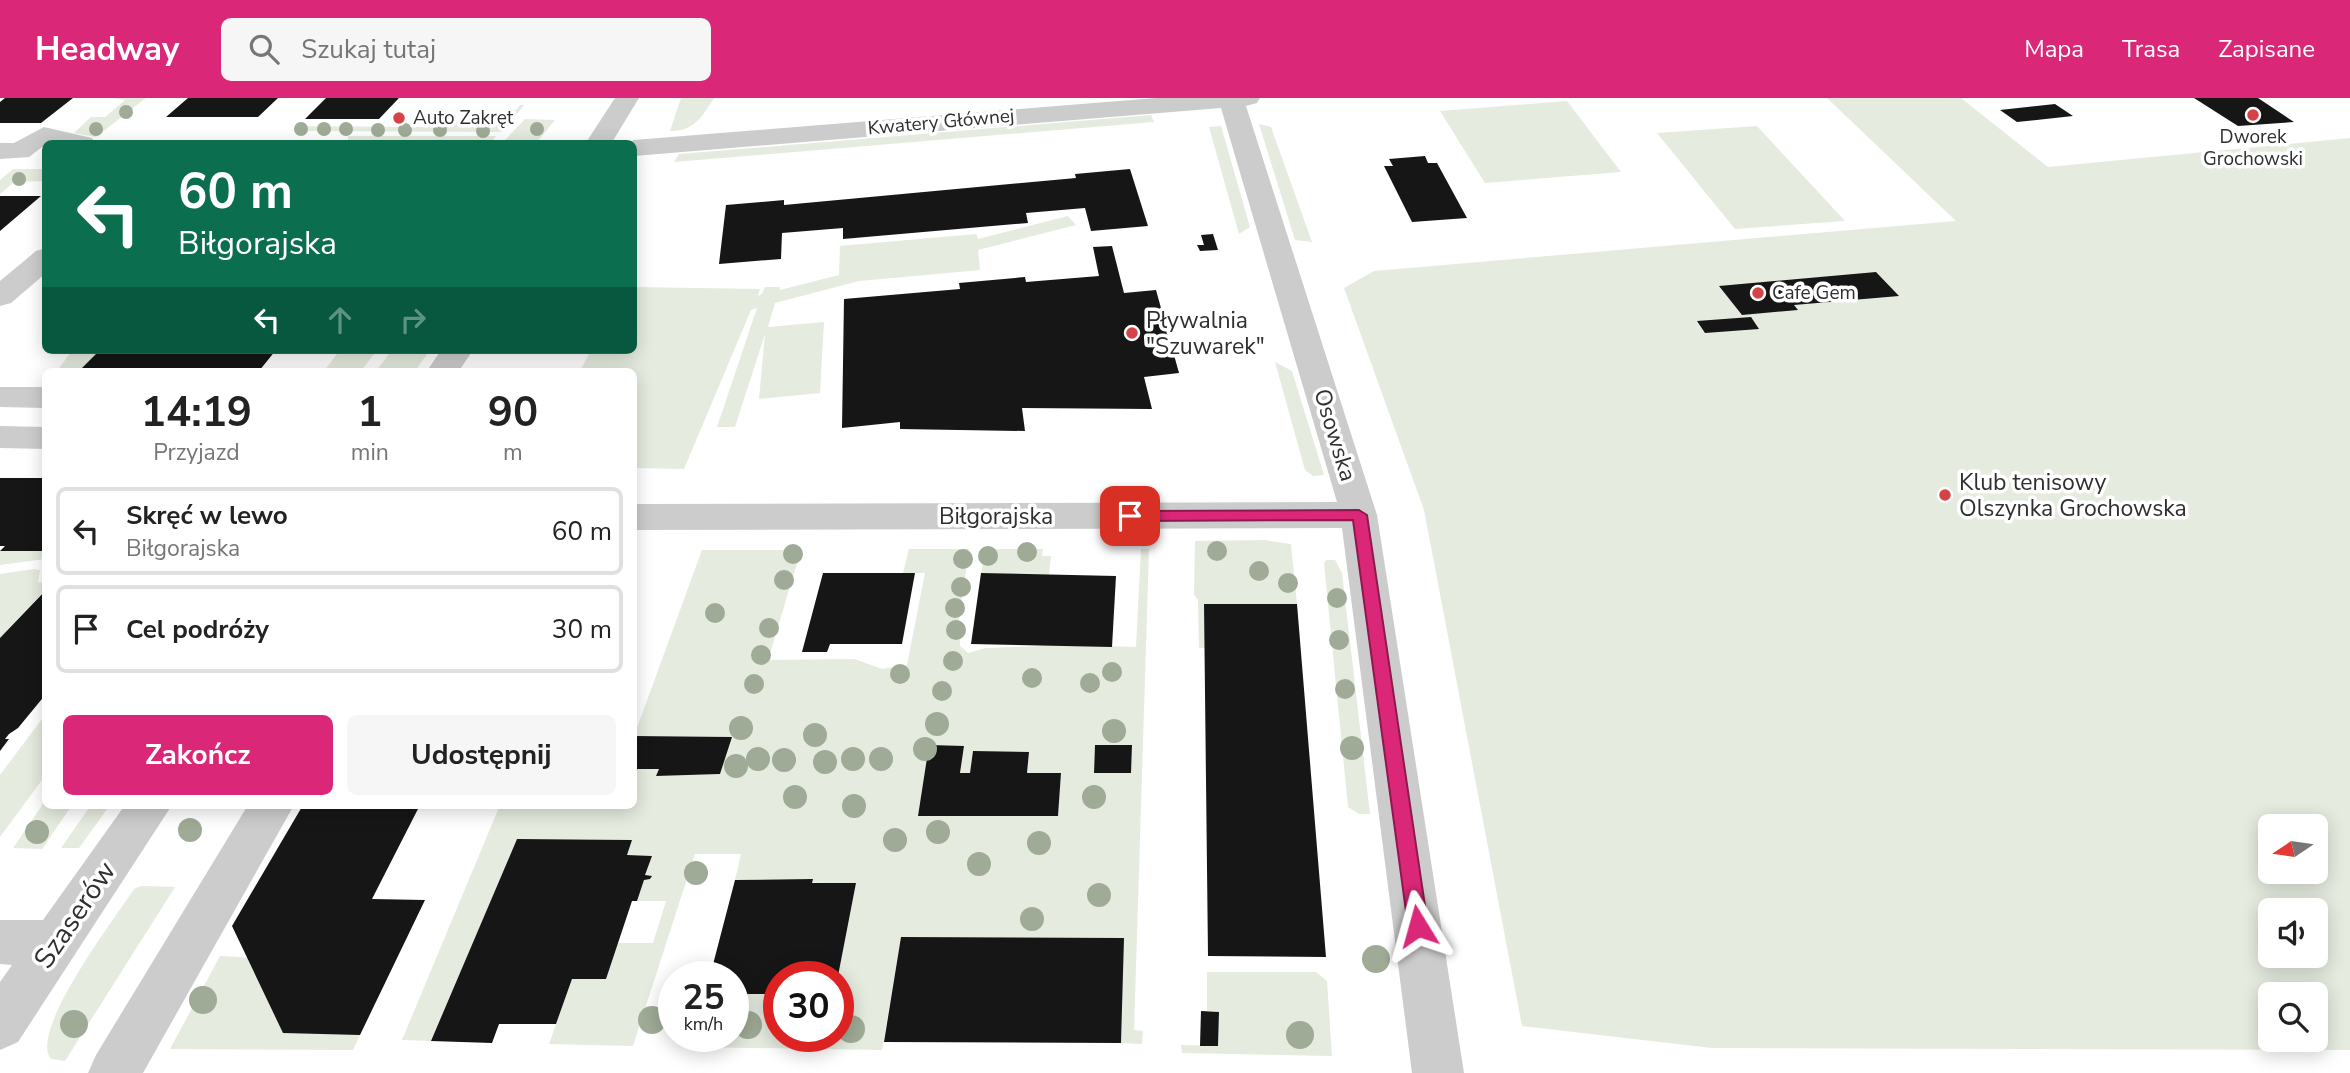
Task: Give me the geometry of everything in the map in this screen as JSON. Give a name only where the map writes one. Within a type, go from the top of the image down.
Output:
[{"type":"street","points":[[601,140],[627,98]]},
{"type":"street","name":"Kwatery Głównej","points":[[637,148],[1236,98]]},
{"type":"street","name":"Osowska","points":[[1236,98],[1359,515],[1438,1073]]},
{"type":"street","points":[[0,151],[20,151],[44,135],[66,140]]},
{"type":"street","points":[[0,297],[42,260]]},
{"type":"street","points":[[0,397],[42,398]]},
{"type":"street","points":[[0,437],[42,438]]},
{"type":"street","name":"Biłgorajska","points":[[637,517],[1359,515]]},
{"type":"street","name":"Szaserów","points":[[0,1025],[147,809]]},
{"type":"street","points":[[114,1073],[270,809]]},
{"type":"street","points":[[0,942],[56,943]]},
{"type":"shaded area","points":[[115,98],[146,98],[96,137],[74,133],[91,117],[105,117],[125,100]]},
{"type":"shaded area","points":[[681,98],[714,98],[691,126],[670,131]]},
{"type":"shaded area","points":[[1827,98],[1961,98],[2048,167],[2350,138],[2350,1050],[2328,1050],[2328,982],[2258,982],[2258,1050],[1712,1048],[1522,1026],[1424,510],[1344,288],[1374,271],[1956,221]]},
{"type":"shaded area","points":[[1567,101],[1621,172],[1485,183],[1440,111]]},
{"type":"shaded area","points":[[520,105],[524,105],[503,132],[293,131],[296,126],[427,127],[432,122],[493,122],[501,112],[516,110]]},
{"type":"shaded area","points":[[1151,115],[1154,122],[674,162],[679,154]]},
{"type":"shaded area","points":[[525,119],[555,120],[539,140],[505,140]]},
{"type":"shaded area","points":[[1259,124],[1271,127],[1312,242],[1295,240]]},
{"type":"shaded area","points":[[1221,126],[1250,227],[1239,234],[1209,127]]},
{"type":"shaded area","points":[[1757,126],[1845,221],[1735,229],[1657,133]]},
{"type":"shaded area","points":[[348,136],[496,136],[493,140],[348,140]]},
{"type":"shaded area","points":[[13,169],[42,169],[42,181],[14,182],[0,194],[0,180]]},
{"type":"shaded area","points":[[1068,216],[1076,225],[978,250],[980,270],[859,281],[775,303],[768,327],[824,322],[820,393],[759,399],[765,334],[735,427],[717,427],[757,308],[751,310],[684,469],[637,468],[637,368],[582,368],[589,354],[637,354],[637,287],[760,289],[758,296],[765,287],[780,287],[780,290],[839,275],[840,246],[976,234],[978,239]]},
{"type":"shaded area","points":[[70,354],[96,354],[84,368],[59,368]]},
{"type":"shaded area","points":[[337,354],[374,354],[363,368],[326,368]]},
{"type":"shaded area","points":[[389,354],[427,354],[417,368],[378,368]]},
{"type":"shaded area","points":[[1275,362],[1292,371],[1324,475],[1313,476],[1305,470]]},
{"type":"shaded area","points":[[1264,540],[1291,544],[1297,604],[1205,604],[1205,648],[1199,648],[1198,600],[1194,595],[1195,541]]},
{"type":"shaded area","points":[[909,549],[969,549],[959,620],[960,646],[968,653],[986,648],[1042,644],[1136,647],[1141,549],[1149,549],[1134,1030],[1143,1031],[1142,1044],[1121,1043],[1123,938],[901,937],[882,1050],[854,1050],[854,961],[841,961],[856,884],[735,880],[741,854],[695,854],[660,961],[658,961],[658,969],[633,1046],[549,1044],[572,979],[618,943],[653,943],[666,901],[637,901],[644,880],[651,877],[645,875],[652,856],[627,855],[632,840],[517,839],[431,1041],[402,1040],[498,809],[637,809],[637,769],[659,769],[657,776],[720,774],[731,737],[637,736],[637,728],[702,550],[801,550],[768,660],[855,659],[882,669],[907,665],[925,573],[903,573]],"holes":[[[1095,745],[1132,745],[1131,773],[1094,772]],[[929,746],[964,746],[960,773],[970,773],[973,751],[1029,752],[1027,773],[1061,773],[1058,816],[918,816]]]},
{"type":"shaded area","points":[[986,549],[1043,549],[1042,556],[1051,556],[1049,575],[981,573]]},
{"type":"shaded area","points":[[0,551],[42,551],[42,559],[0,565]]},
{"type":"shaded area","points":[[1326,560],[1335,560],[1342,573],[1370,814],[1359,814],[1348,807],[1324,563]]},
{"type":"shaded area","points":[[40,570],[38,582],[42,583],[42,593],[0,638],[0,574]]},
{"type":"shaded area","points":[[42,719],[42,780],[0,837],[0,775]]},
{"type":"shaded area","points":[[42,805],[42,809],[69,809],[42,849],[13,848]]},
{"type":"shaded area","points":[[88,809],[107,809],[79,848],[61,848]]},
{"type":"shaded area","points":[[141,886],[175,887],[65,1061],[51,1059],[47,1045],[62,1001],[134,889]]},
{"type":"shaded area","points":[[220,956],[257,958],[360,1035],[353,1050],[170,1049]]},
{"type":"shaded area","points":[[1207,972],[1316,972],[1327,981],[1332,1056],[1182,1053],[1181,1045],[1218,1046],[1219,1012],[1207,1011]]},
{"type":"shaded area","points":[[749,993],[763,993],[763,1048],[749,1048]]},
{"type":"building","points":[[5,98],[73,98],[41,123],[0,123],[0,102]]},
{"type":"building","points":[[188,98],[278,98],[258,117],[166,117]]},
{"type":"building","points":[[326,98],[399,98],[379,119],[305,119]]},
{"type":"building","name":"Dworek Grochowski","points":[[2194,98],[2258,98],[2294,122],[2238,126]]},
{"type":"building","points":[[2055,104],[2073,116],[2017,122],[2000,110]]},
{"type":"building","points":[[1425,156],[1428,163],[1437,163],[1467,218],[1412,222],[1384,166],[1393,166],[1389,159]]},
{"type":"building","points":[[1130,169],[1148,226],[1091,231],[1085,208],[1026,213],[1028,223],[843,239],[843,228],[782,233],[781,259],[719,264],[726,205],[784,200],[784,205],[1076,178],[1075,174]]},
{"type":"building","points":[[0,196],[41,196],[0,231]]},
{"type":"building","points":[[1213,234],[1218,250],[1200,251],[1197,245],[1204,245],[1201,235]]},
{"type":"building","points":[[1112,246],[1124,293],[1156,290],[1179,373],[1144,377],[1152,409],[1022,408],[1025,431],[900,429],[900,422],[842,428],[844,299],[960,289],[959,283],[1025,277],[1026,282],[1099,276],[1093,247]]},
{"type":"building","points":[[1876,272],[1899,296],[1794,305],[1798,310],[1742,315],[1719,286]]},
{"type":"building","points":[[1751,317],[1759,329],[1705,333],[1697,321]]},
{"type":"building","points":[[96,354],[273,354],[261,368],[82,368]]},
{"type":"building","points":[[0,478],[42,478],[42,551],[0,551],[5,546],[0,546]]},
{"type":"building","points":[[823,573],[915,573],[902,644],[830,644],[827,652],[802,652]]},
{"type":"building","points":[[981,573],[1116,576],[1112,647],[971,644]]},
{"type":"building","points":[[42,594],[42,699],[18,728],[9,734],[5,739],[9,739],[0,751],[0,638]]},
{"type":"building","points":[[1204,604],[1297,604],[1326,957],[1208,956]]},
{"type":"building","points":[[637,736],[732,737],[720,774],[656,776],[659,769],[637,769]]},
{"type":"building","points":[[929,745],[964,746],[960,773],[970,773],[973,751],[1029,752],[1027,773],[1061,773],[1058,816],[918,816]]},
{"type":"building","points":[[1095,745],[1132,745],[1131,773],[1094,773]]},
{"type":"building","points":[[301,809],[418,809],[372,899],[425,900],[360,1035],[283,1033],[232,926]]},
{"type":"building","points":[[517,839],[632,840],[627,855],[652,856],[645,875],[652,876],[644,880],[637,901],[632,901],[606,979],[572,979],[556,1024],[499,1024],[492,1043],[431,1041]]},
{"type":"building","points":[[813,879],[812,883],[856,883],[841,961],[763,961],[763,994],[749,994],[749,961],[714,961],[735,880]]},
{"type":"building","points":[[901,937],[1124,938],[1121,1043],[884,1042]]},
{"type":"building","points":[[1201,1011],[1219,1012],[1218,1046],[1200,1046]]},
{"type":"place","name":"Dworek Grochowski","points":[[2253,115]]},
{"type":"place","name":"Auto Zakręt","points":[[399,118]]},
{"type":"place","name":"Cafe Gem","points":[[1758,293]]},
{"type":"place","name":"Pływalnia \"Szuwarek\"","points":[[1132,333]]},
{"type":"place","name":"Klub tenisowy Olszynka Grochowska","points":[[1945,495]]},
{"type":"route","points":[[1130,516],[1359,515],[1418,926]]}]
